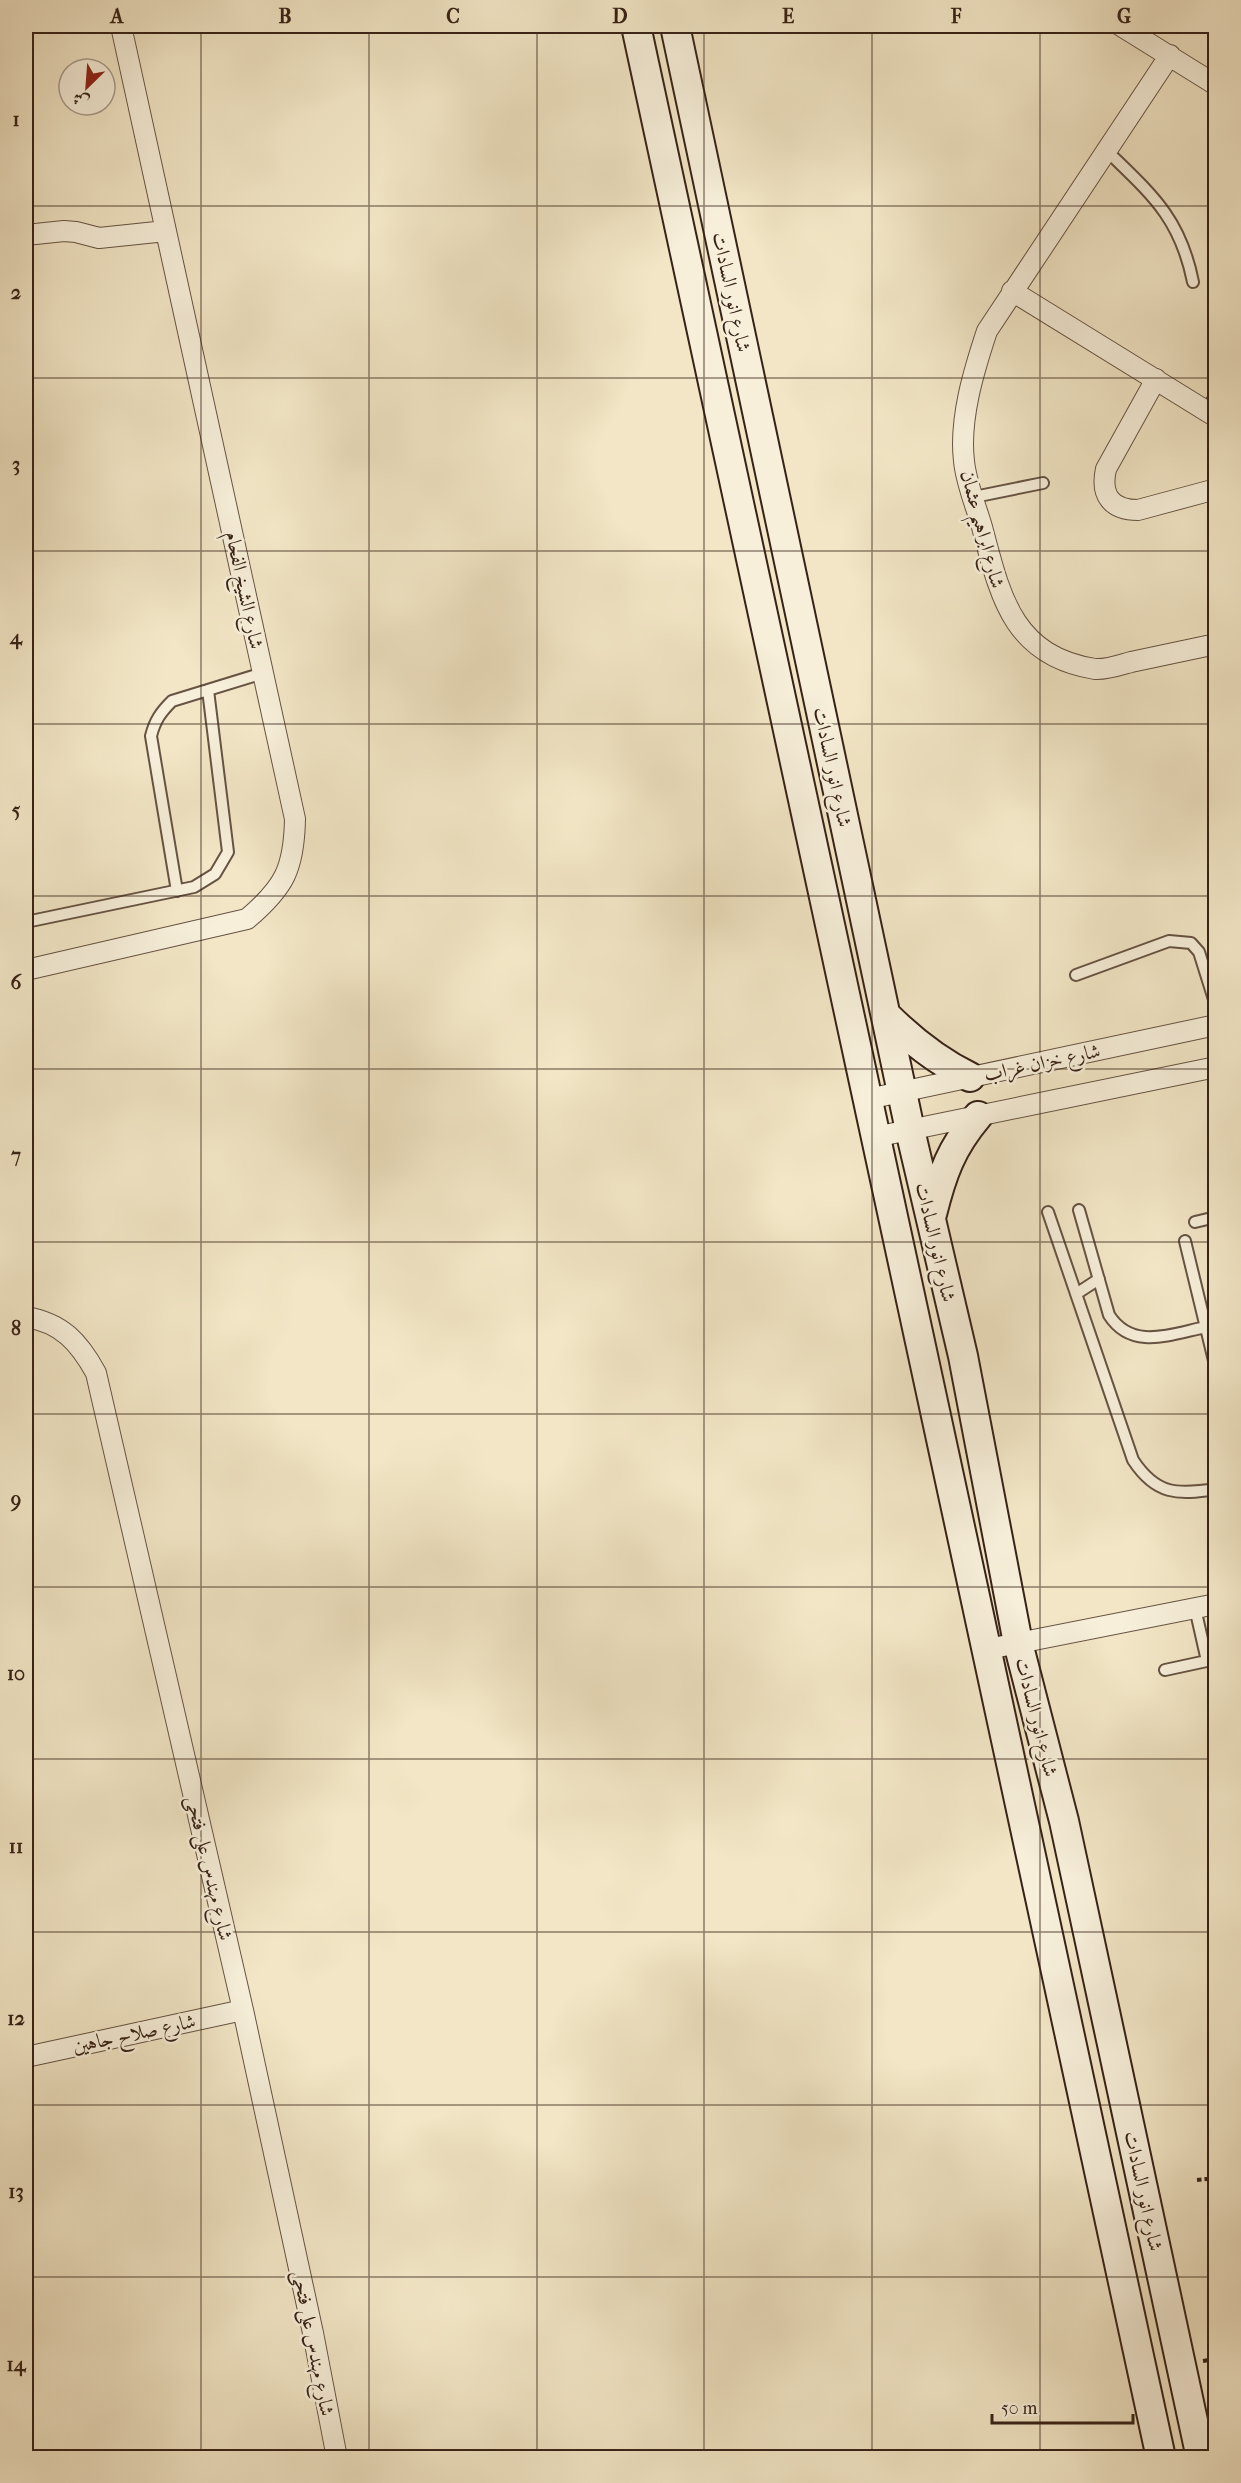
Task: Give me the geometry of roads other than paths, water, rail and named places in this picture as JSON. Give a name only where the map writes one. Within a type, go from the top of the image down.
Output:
[{"type":"street","name":"شارع الشيخ الفحام","points":[[26,970],[247,919],[270,900],[286,876],[294,848],[295,819],[121,26]]},
{"type":"street","name":"شارع انور السادات","points":[[636,26],[1161,2457]]},
{"type":"street","name":"شارع انور السادات","points":[[675,26],[910,1130],[963,1356],[1018,1642],[1066,1833],[1201,2457]]},
{"type":"street","points":[[1121,26],[1170,55],[1215,86]]},
{"type":"street","name":"شارع ابراهيم عثمان","points":[[1170,55],[987,331],[973,373],[966,417],[964,460],[999,592],[1010,616],[1027,636],[1048,653],[1072,664],[1098,669],[1215,644]]},
{"type":"street","points":[[26,232],[76,232],[99,238],[166,231]]},
{"type":"street","points":[[1012,291],[1156,379],[1212,408]]},
{"type":"street","points":[[1156,379],[1106,469],[1103,482],[1106,494],[1114,504],[1126,510],[1138,510],[1215,489]]},
{"type":"street","points":[[886,1015],[931,1056],[970,1077]]},
{"type":"street","name":"شارع خزان غراب","points":[[868,1100],[1215,1025]]},
{"type":"street","name":"شارع خزان غراب","points":[[875,1137],[1215,1067]]},
{"type":"street","points":[[931,1219],[941,1177],[950,1155],[978,1116]]},
{"type":"street","name":"شارع مهندس على فتحى","points":[[26,1317],[40,1319],[64,1331],[83,1350],[96,1373],[243,2010],[314,2333],[337,2457]]},
{"type":"street","points":[[988,1649],[1215,1604]]},
{"type":"street","name":"شارع صلاح جاهين","points":[[26,2057],[243,2010]]},
{"type":"lane","points":[[1106,150],[1160,205],[1177,229],[1188,254],[1193,282]]},
{"type":"lane","points":[[974,497],[1043,483]]},
{"type":"lane","points":[[177,891],[151,736],[154,723],[172,701],[263,673]]},
{"type":"lane","points":[[26,922],[177,891],[206,882],[223,864],[228,852],[208,690]]},
{"type":"lane","points":[[1076,975],[1169,941],[1191,943],[1199,952],[1215,1006]]},
{"type":"lane","points":[[1079,1210],[1109,1315],[1115,1325],[1136,1337],[1148,1338],[1206,1327]]},
{"type":"lane","points":[[1048,1212],[1133,1460],[1154,1484],[1168,1491],[1184,1493],[1215,1489]]},
{"type":"lane","points":[[1195,1222],[1215,1217]]},
{"type":"lane","points":[[1185,1241],[1215,1369]]},
{"type":"lane","points":[[1076,1294],[1099,1280]]},
{"type":"lane","points":[[1165,1670],[1211,1660],[1195,1608]]}]
